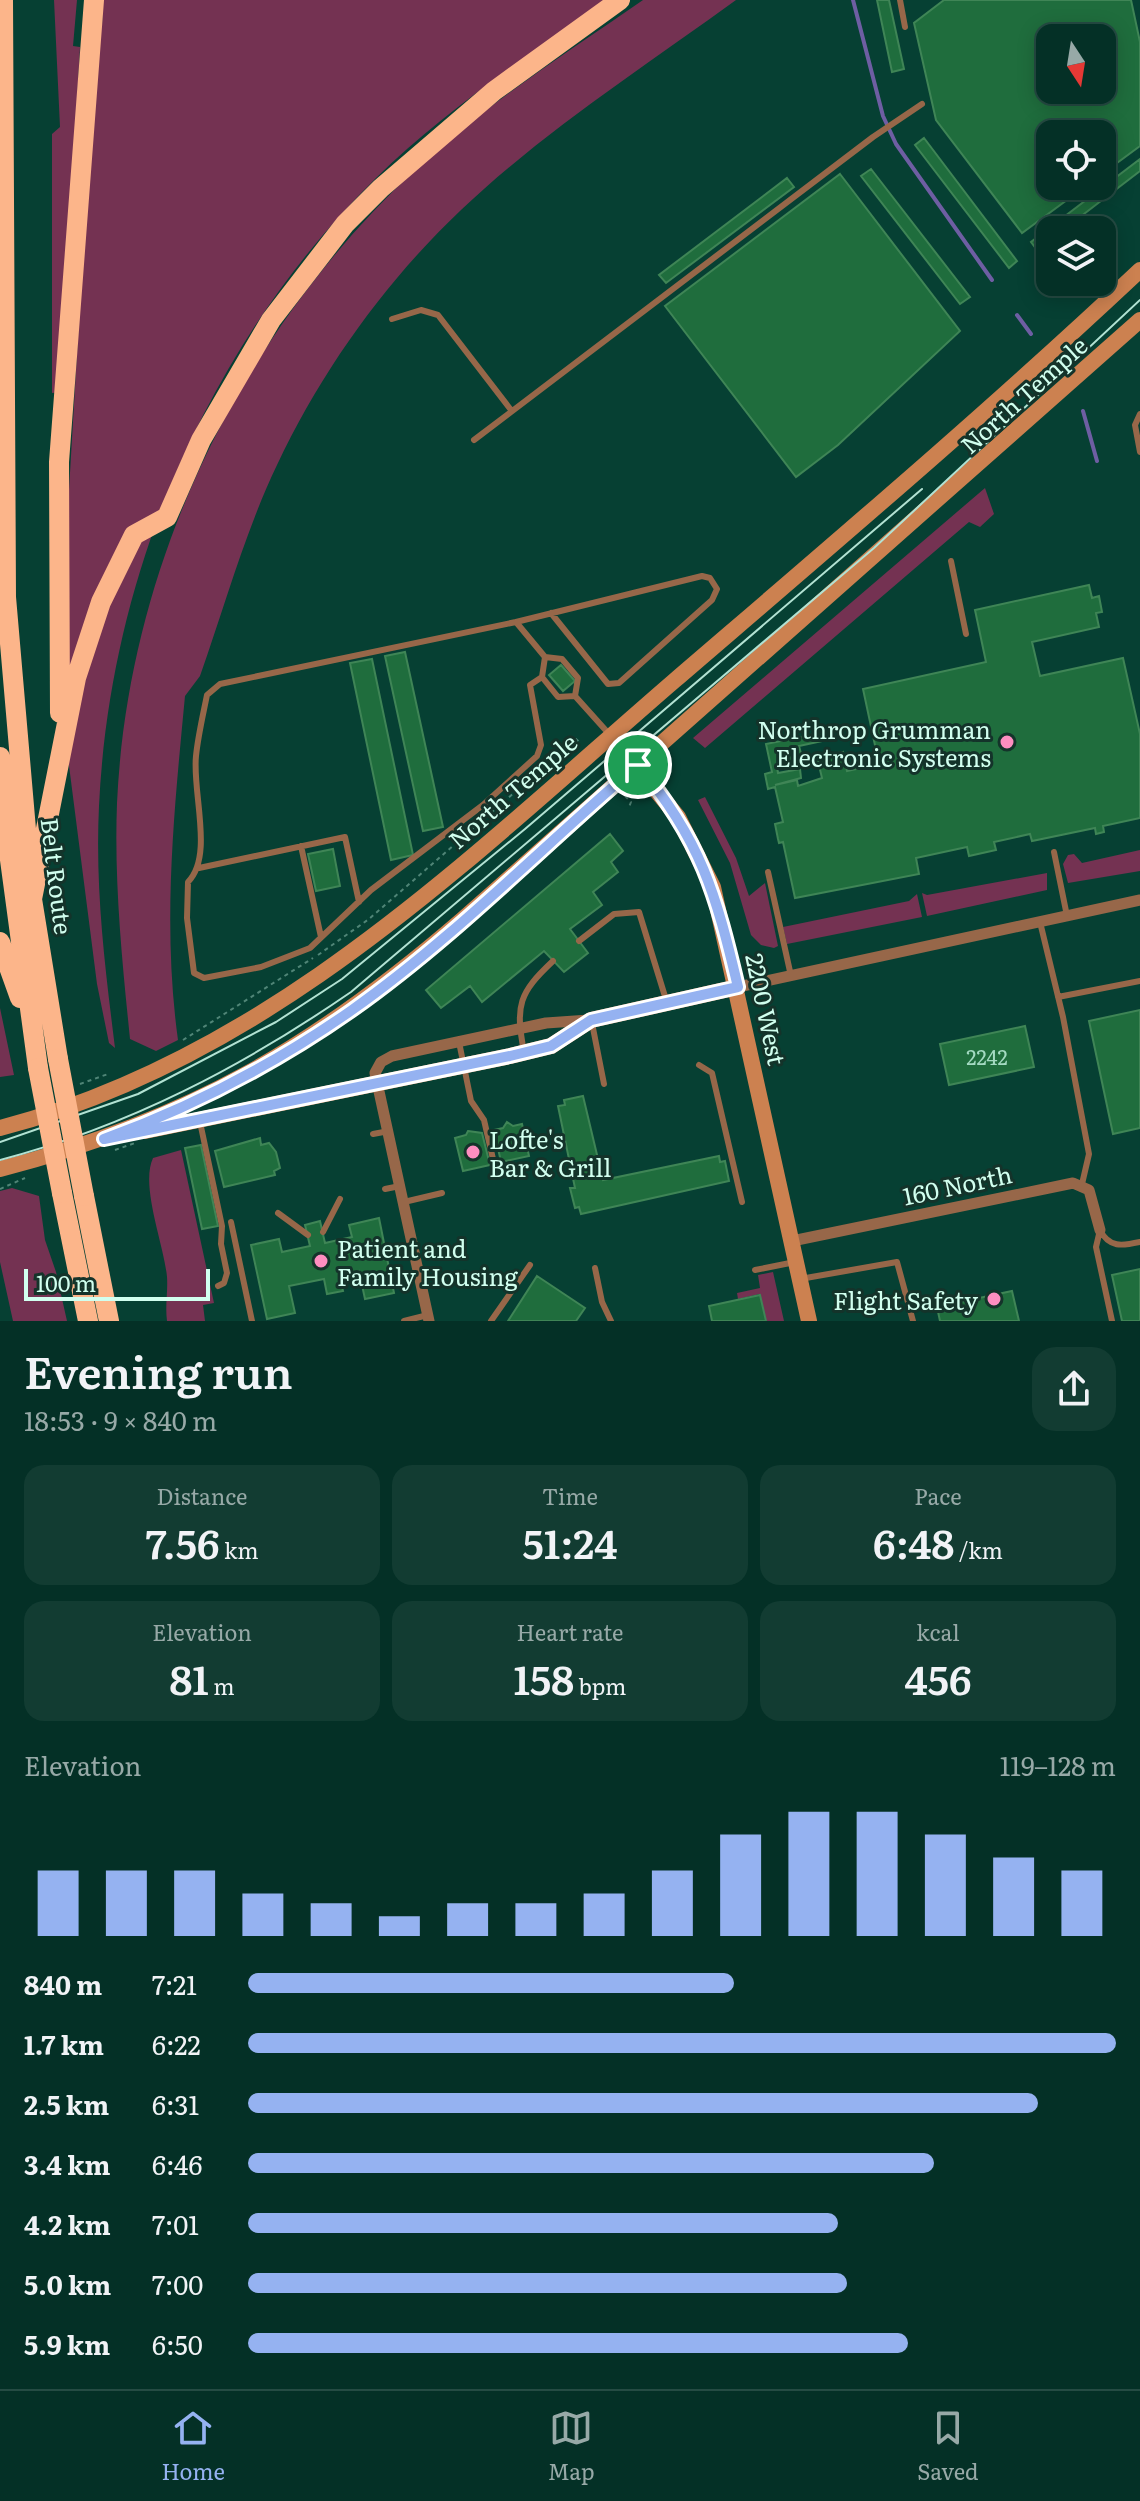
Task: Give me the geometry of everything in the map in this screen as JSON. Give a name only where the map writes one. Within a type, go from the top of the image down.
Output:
[{"type":"highway","name":"Belt Route","points":[[3,0],[6,597],[32,899],[58,1059],[109,1321]]},
{"type":"highway","points":[[60,757],[59,462],[94,0]]},
{"type":"highway","points":[[32,899],[76,678],[96,617],[134,535],[167,517],[201,440],[232,382],[305,273],[345,224],[442,133],[620,0]]},
{"type":"highway","name":"Belt Route","points":[[0,758],[38,1068],[88,1321]]},
{"type":"highway","points":[[1,946],[34,1036]]},
{"type":"main road","name":"North Temple","points":[[0,1128],[71,1106],[173,1063],[295,994],[452,874],[980,415],[1140,270]]},
{"type":"main road","name":"North Temple","points":[[110,1144],[262,1067],[351,1011],[452,929],[1140,320]]},
{"type":"main road","name":"2200 West","points":[[611,736],[678,817],[705,866],[720,908],[809,1321]]},
{"type":"main road","name":"North Temple","points":[[0,1169],[200,1122],[524,1053],[551,1046],[591,1020],[738,987]]},
{"type":"street","name":"North Temple","points":[[738,987],[1140,900]]},
{"type":"street","name":"North Temple","points":[[378,1085],[375,1073],[386,1059],[519,1028],[591,1020]]},
{"type":"street","points":[[378,1085],[429,1318]]},
{"type":"street","name":"160 North","points":[[792,1241],[1045,1188],[1082,1184]]},
{"type":"street","points":[[1082,1184],[1091,1194],[1100,1230]]},
{"type":"lane","points":[[900,0],[905,27]]},
{"type":"lane","points":[[474,440],[901,116],[922,104]]},
{"type":"lane","points":[[392,319],[421,310],[438,315],[511,410]]},
{"type":"lane","points":[[1140,414],[1135,425],[1140,452]]},
{"type":"lane","points":[[951,561],[966,634]]},
{"type":"lane","points":[[199,868],[195,758],[207,695],[220,684],[516,622],[551,613],[702,576],[710,578],[717,589],[712,600],[619,683],[608,684],[551,613]]},
{"type":"lane","points":[[516,622],[545,657],[562,659],[570,667],[578,678],[575,696]]},
{"type":"lane","points":[[545,657],[542,677],[558,697],[575,696]]},
{"type":"lane","points":[[359,902],[345,837],[199,868],[188,882],[187,918],[194,973],[204,978],[261,967],[310,948],[359,902],[483,805],[537,756],[541,745],[530,685],[542,677]]},
{"type":"lane","points":[[575,696],[611,736]]},
{"type":"lane","points":[[301,846],[321,937]]},
{"type":"lane","points":[[1054,852],[1067,916]]},
{"type":"lane","points":[[768,872],[791,976]]},
{"type":"lane","points":[[579,941],[614,914],[639,912],[667,1003]]},
{"type":"lane","points":[[1040,922],[1090,1160],[1082,1184]]},
{"type":"lane","points":[[524,1053],[519,1028],[520,1002],[526,986],[553,961]]},
{"type":"lane","points":[[1058,997],[1140,981]]},
{"type":"lane","points":[[591,1020],[604,1084]]},
{"type":"lane","points":[[459,1042],[471,1101],[484,1120],[493,1159]]},
{"type":"lane","points":[[699,1065],[712,1073],[742,1202]]},
{"type":"lane","points":[[200,1122],[222,1226],[221,1244],[227,1273],[224,1283],[218,1286]]},
{"type":"lane","points":[[373,1134],[389,1131]]},
{"type":"lane","points":[[385,1189],[400,1186]]},
{"type":"lane","points":[[404,1202],[442,1193]]},
{"type":"lane","points":[[323,1232],[340,1199]]},
{"type":"lane","points":[[278,1213],[308,1235]]},
{"type":"lane","points":[[231,1222],[252,1321]]},
{"type":"lane","points":[[1100,1230],[1105,1240],[1114,1245],[1140,1242]]},
{"type":"lane","points":[[1100,1230],[1096,1247],[1112,1321]]},
{"type":"lane","points":[[755,1270],[796,1261]]},
{"type":"lane","points":[[800,1279],[897,1262],[913,1321]]},
{"type":"lane","points":[[491,1321],[530,1265]]},
{"type":"lane","points":[[595,1268],[602,1302],[611,1321]]},
{"type":"lane","points":[[404,1321],[429,1318]]},
{"type":"path","points":[[576,739],[579,743]]},
{"type":"path","points":[[110,1144],[145,1140]]},
{"type":"path","points":[[0,1189],[29,1176]]},
{"type":"shaded area","points":[[54,0],[77,0],[73,46],[80,47],[61,392],[52,393],[52,134],[60,127]]},
{"type":"shaded area","points":[[103,0],[607,0],[488,84],[430,129],[376,178],[317,243],[264,313],[218,387],[179,466],[147,548],[123,633],[107,719],[99,806],[98,867],[104,957],[115,1048],[109,1043],[97,984],[67,750],[68,507],[96,28],[102,25]]},
{"type":"shaded area","points":[[643,0],[736,0],[526,153],[433,238],[357,329],[314,395],[277,465],[245,542],[200,676],[185,696],[170,911],[178,1040],[156,1051],[130,1039],[117,862],[117,803],[126,714],[144,626],[170,541],[204,458],[246,380],[296,305],[352,235],[414,171],[468,124]]},
{"type":"shaded area","points":[[985,488],[994,514],[980,527],[969,522],[705,748],[693,738]]},
{"type":"shaded area","points":[[705,797],[736,858],[749,896],[765,883],[778,946],[774,948],[761,945],[751,935],[730,863],[698,800]]},
{"type":"shaded area","points":[[1140,850],[1140,871],[1068,883],[1063,864],[1068,855],[1074,854],[1082,863]]},
{"type":"shaded area","points":[[1047,873],[1047,890],[927,916],[922,893],[927,895]]},
{"type":"shaded area","points":[[917,894],[922,917],[787,944],[783,927],[909,901]]},
{"type":"shaded area","points":[[0,1008],[14,1075],[0,1077]]},
{"type":"shaded area","points":[[181,1150],[214,1303],[203,1305],[205,1321],[167,1321],[167,1277],[151,1199],[150,1170],[153,1158]]},
{"type":"shaded area","points":[[12,1188],[39,1196],[45,1240],[67,1321],[13,1321],[0,1262],[0,1191]]},
{"type":"shaded area","points":[[773,1272],[784,1321],[766,1321],[760,1294],[738,1299],[737,1293],[760,1288],[758,1275]]},
{"type":"building","points":[[877,0],[889,0],[904,69],[892,72]]},
{"type":"building","points":[[944,0],[1131,0],[1140,42],[1140,146],[1116,164],[1116,120],[1036,120],[1036,200],[1067,200],[1045,216],[1036,216],[1036,223],[1022,233],[936,120],[914,23]]},
{"type":"building","points":[[924,138],[1017,261],[1009,268],[915,145]]},
{"type":"building","points":[[1140,159],[1140,171],[1116,189],[1116,177]]},
{"type":"building","points":[[871,169],[970,297],[960,304],[861,176]]},
{"type":"building","points":[[840,174],[960,331],[838,445],[796,477],[665,306]]},
{"type":"building","points":[[787,178],[794,187],[666,283],[659,275]]},
{"type":"building","points":[[1086,200],[1102,200],[1081,216],[1065,216]]},
{"type":"building","name":"Northrop Grumman Electronic Systems","points":[[1089,585],[1092,598],[1099,596],[1102,612],[1096,613],[1099,627],[1032,642],[1040,676],[1123,658],[1140,734],[1140,818],[1103,826],[1104,832],[1096,834],[1095,828],[1032,841],[1030,834],[994,842],[996,850],[969,856],[967,847],[916,858],[919,874],[795,898],[783,842],[779,843],[775,824],[783,822],[775,787],[768,789],[765,774],[772,772],[766,744],[825,732],[827,740],[799,746],[803,761],[777,767],[778,773],[800,769],[801,778],[775,785],[797,780],[798,786],[822,778],[817,757],[843,752],[847,771],[879,764],[863,689],[986,662],[975,610]]},
{"type":"building","points":[[405,652],[443,827],[423,831],[385,656]]},
{"type":"building","points":[[372,659],[413,855],[391,860],[350,663]]},
{"type":"building","points":[[561,665],[575,681],[563,691],[549,675]]},
{"type":"building","points":[[610,834],[623,851],[611,862],[618,872],[593,892],[602,905],[570,929],[588,953],[564,972],[544,951],[482,1002],[470,986],[441,1008],[426,990]]},
{"type":"building","points":[[333,849],[340,886],[316,891],[308,854]]},
{"type":"building","points":[[1140,1010],[1140,1128],[1113,1134],[1089,1021]]},
{"type":"building","points":[[1025,1026],[1034,1067],[949,1085],[940,1044]]},
{"type":"building","points":[[583,1096],[603,1180],[719,1156],[720,1162],[725,1161],[729,1181],[581,1214],[579,1207],[575,1208],[570,1188],[575,1188],[558,1106],[565,1105],[564,1100]]},
{"type":"building","points":[[507,1122],[513,1126],[522,1124],[529,1156],[501,1162],[494,1130],[503,1128]]},
{"type":"building","name":"Lofte's Bar & Grill","points":[[468,1131],[482,1133],[490,1165],[463,1171],[455,1138],[466,1135]]},
{"type":"building","points":[[260,1138],[261,1145],[269,1143],[276,1152],[280,1168],[274,1171],[275,1175],[224,1187],[215,1151]]},
{"type":"building","points":[[201,1145],[218,1226],[202,1229],[185,1148]]},
{"type":"building","name":"Patient and Family Housing","points":[[379,1218],[394,1293],[365,1299],[359,1271],[339,1275],[343,1291],[327,1294],[324,1279],[289,1286],[295,1313],[267,1319],[251,1245],[279,1239],[282,1252],[310,1246],[305,1225],[320,1221],[325,1243],[352,1237],[349,1225]]},
{"type":"building","points":[[1140,1269],[1140,1321],[1122,1321],[1112,1275]]},
{"type":"building","points":[[537,1276],[585,1308],[576,1321],[508,1321]]},
{"type":"building","name":"Flight Safety","points":[[1012,1291],[1019,1321],[940,1321],[937,1307]]},
{"type":"building","points":[[760,1295],[766,1321],[712,1321],[709,1306]]},
{"type":"waterway","points":[[853,0],[883,116],[896,144],[992,280]]},
{"type":"waterway","points":[[1017,315],[1031,334]]},
{"type":"waterway","points":[[1083,411],[1097,461]]},
{"type":"tram line","points":[[0,1160],[94,1130],[183,1091],[268,1045],[351,992],[874,548],[1140,300]]},
{"type":"tram line","points":[[0,1142],[138,1094],[276,1022],[342,979],[525,829],[922,489]]},
{"type":"place","name":"Northrop Grumman Electronic Systems","points":[[1007,742]]},
{"type":"place","name":"Lofte's Bar & Grill","points":[[473,1152]]},
{"type":"place","name":"Patient and Family Housing","points":[[321,1261]]},
{"type":"place","name":"Flight Safety","points":[[994,1299]]},
{"type":"route","points":[[638,765],[678,817],[705,866],[720,908],[738,987],[591,1020],[551,1046],[510,1056],[200,1122],[104,1139],[195,1102],[262,1067],[351,1011],[463,919],[638,765]]}]
